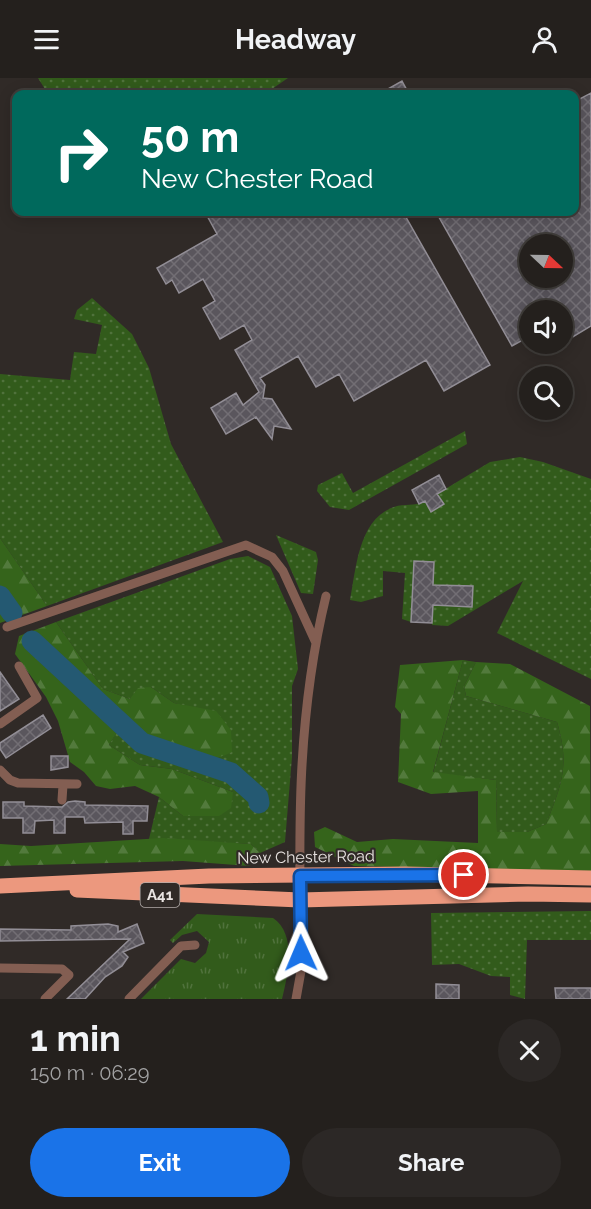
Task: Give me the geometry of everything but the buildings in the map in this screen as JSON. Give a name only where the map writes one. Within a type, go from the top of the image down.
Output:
[{"type":"highway","name":"New Chester Road","points":[[0,886],[209,876],[405,874],[591,878]]},
{"type":"highway","name":"New Chester Road","points":[[21,885],[117,894],[300,900],[528,894],[591,895]]},
{"type":"street","points":[[7,627],[246,545],[272,557],[283,571],[316,643]]},
{"type":"street","points":[[296,999],[301,971],[300,769],[306,698],[326,596]]},
{"type":"street","points":[[0,724],[37,698],[18,666]]},
{"type":"street","points":[[0,770],[10,780],[18,783],[77,784]]},
{"type":"street","points":[[62,800],[63,785]]},
{"type":"street","points":[[129,999],[181,946],[195,945]]},
{"type":"street","points":[[0,968],[62,969],[69,975],[45,999]]},
{"type":"green space","points":[[38,78],[288,78],[273,90],[46,90]]},
{"type":"green space","points":[[92,298],[132,334],[149,368],[171,444],[223,542],[47,606],[0,538],[0,374],[70,380],[74,352],[96,354],[102,325],[74,319],[77,310]]},
{"type":"green space","points":[[465,431],[467,444],[349,510],[330,507],[317,491],[318,485],[342,473],[353,493]]},
{"type":"green space","points":[[520,457],[543,462],[591,479],[591,679],[497,633],[523,581],[448,626],[432,625],[433,598],[472,586],[433,587],[434,562],[414,561],[411,622],[402,619],[405,573],[383,571],[383,596],[361,602],[350,600],[361,547],[373,522],[382,513],[394,507],[425,501],[431,511],[443,504],[437,494],[490,462]]},
{"type":"green space","points":[[276,535],[316,552],[318,560],[313,594],[301,593]]},
{"type":"green space","points":[[0,538],[47,606],[0,623]]},
{"type":"green space","points":[[248,556],[270,567],[292,616],[298,669],[292,686],[292,757],[285,842],[260,853],[251,844],[149,839],[159,797],[183,816],[233,792],[172,769],[140,765],[109,745],[117,731],[157,749],[190,707],[174,703],[151,687],[130,699],[103,689],[56,622],[230,559]]},
{"type":"green space","points":[[56,622],[103,689],[130,699],[138,688],[151,687],[174,703],[216,711],[231,730],[232,752],[218,757],[203,759],[174,755],[117,732],[109,745],[140,765],[172,769],[233,792],[231,808],[219,816],[183,816],[159,797],[135,786],[110,789],[96,786],[84,772],[70,762],[58,721],[46,697],[15,654],[19,636]]},
{"type":"green space","points":[[463,660],[476,662],[464,686],[466,696],[557,722],[563,750],[562,774],[546,824],[527,832],[497,832],[496,780],[433,773]]},
{"type":"green space","points":[[463,660],[433,772],[496,780],[497,832],[527,832],[546,824],[560,785],[563,750],[557,722],[466,696],[464,686],[476,662],[510,664],[590,706],[591,871],[354,866],[315,847],[314,832],[325,827],[357,842],[393,839],[478,843],[478,791],[431,794],[398,782],[401,714],[395,707],[400,665]]},
{"type":"green space","points":[[163,838],[251,844],[260,853],[249,866],[183,861],[0,866],[0,844],[31,846]]},
{"type":"green space","points":[[591,911],[591,940],[527,940],[525,999],[510,995],[510,977],[491,976],[459,964],[432,965],[431,913]]},
{"type":"green space","points":[[197,914],[273,918],[281,925],[288,944],[289,955],[282,999],[141,999],[181,959],[195,963],[206,953],[209,942],[197,931],[182,935],[173,943],[170,940]]},
{"type":"waterway","points":[[0,596],[12,613]]},
{"type":"waterway","points":[[32,641],[142,743],[231,773],[258,797],[259,803]]},
{"type":"route","points":[[301,953],[300,876],[464,875]]}]
